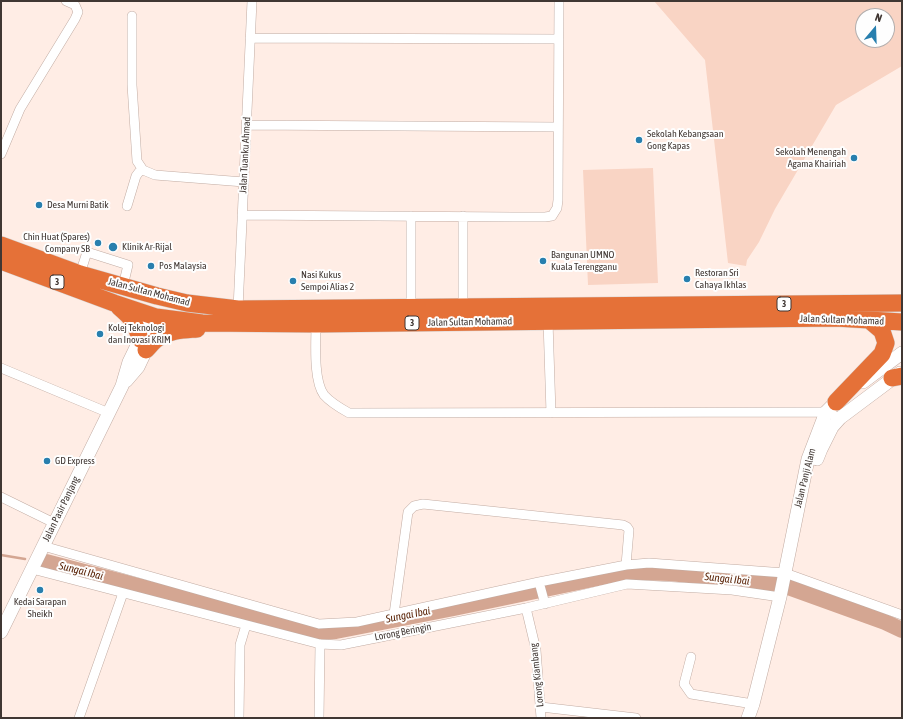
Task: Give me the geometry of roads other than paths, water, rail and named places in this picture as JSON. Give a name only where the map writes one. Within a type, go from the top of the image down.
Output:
[{"type":"highway","name":"Jalan Sultan Mohamad","points":[[1,245],[80,274],[157,296],[186,303],[238,309],[902,303]]},
{"type":"highway","name":"Jalan Sultan Mohamad","points":[[1,261],[156,317],[202,323],[316,324],[836,318],[902,322]]},
{"type":"highway","points":[[80,274],[149,305],[154,311],[156,317],[168,310],[208,311],[238,309]]},
{"type":"highway","points":[[822,304],[897,295],[902,293]]},
{"type":"highway","points":[[114,303],[130,316],[136,325],[143,345],[173,332],[259,324]]},
{"type":"highway","points":[[834,411],[882,354],[886,343],[882,331],[870,320]]},
{"type":"main road","name":"Jalan Pasir Panjang","points":[[1,632],[122,386],[138,367],[143,345],[157,328],[156,317]]},
{"type":"main road","points":[[834,411],[902,353]]},
{"type":"main road","points":[[834,411],[899,375]]},
{"type":"main road","name":"Jalan Panji Alam","points":[[748,718],[753,704],[780,597],[808,459],[834,411]]},
{"type":"street","points":[[1,154],[20,109],[78,12],[75,5],[66,1]]},
{"type":"street","name":"Jalan Tuanku Ahmad","points":[[238,309],[252,1]]},
{"type":"street","points":[[242,215],[552,216],[557,208],[558,200],[559,1]]},
{"type":"street","points":[[132,16],[132,85],[137,161],[143,170],[154,175],[244,182]]},
{"type":"street","points":[[250,38],[558,39]]},
{"type":"street","points":[[246,125],[558,127]]},
{"type":"street","points":[[127,206],[136,176],[143,170]]},
{"type":"street","points":[[411,216],[411,308]]},
{"type":"street","points":[[463,216],[463,307]]},
{"type":"street","points":[[548,321],[551,413]]},
{"type":"street","points":[[316,324],[316,371],[318,384],[324,394],[335,405],[349,413],[834,411]]},
{"type":"street","points":[[1,368],[109,413]]},
{"type":"street","points":[[1,497],[54,523]]},
{"type":"street","points":[[394,614],[408,512],[414,506],[423,504],[623,525],[629,530],[626,565]]},
{"type":"street","points":[[43,546],[319,624],[357,622],[626,565],[649,563],[785,573],[902,615]]},
{"type":"street","name":"Lorong Beringin","points":[[32,569],[320,644],[341,645],[526,608],[544,600],[627,584],[732,590],[780,597]]},
{"type":"street","points":[[539,584],[544,600]]},
{"type":"street","points":[[79,718],[123,593]]},
{"type":"street","name":"Lorong Kiambang","points":[[526,608],[536,650],[541,718]]},
{"type":"street","points":[[239,718],[240,645],[246,625]]},
{"type":"street","points":[[319,718],[320,644]]},
{"type":"street","points":[[691,657],[684,684],[691,694],[753,704]]},
{"type":"street","points":[[541,707],[636,718]]},
{"type":"waterway","points":[[1,555],[25,559]]},
{"type":"waterway","name":"Sungai Ibai","points":[[46,562],[311,631],[323,632],[336,631],[631,572],[670,573],[775,584]]},
{"type":"waterway","name":"Sungai Ibai","points":[[788,587],[885,622],[902,630]]},
{"type":"place","name":"Sekolah Kebangsaan Gong Kapas","points":[[639,140]]},
{"type":"place","name":"Sekolah Menengah Agama Khairiah","points":[[854,158]]},
{"type":"place","name":"Desa Murni Batik","points":[[39,205]]},
{"type":"place","name":"Chin Huat (Spares) Company SB","points":[[98,243]]},
{"type":"place","name":"Klinik Ar-Rijal","points":[[113,247]]},
{"type":"place","name":"Bangunan UMNO Kuala Terengganu","points":[[543,261]]},
{"type":"place","name":"Pos Malaysia","points":[[151,266]]},
{"type":"place","name":"Restoran Sri Cahaya Ikhlas","points":[[687,279]]},
{"type":"place","name":"Nasi Kukus Sempoi Alias 2","points":[[293,281]]},
{"type":"place","name":"Kolej Teknologi dan Inovasi KRIM","points":[[100,334]]},
{"type":"place","name":"GD Express","points":[[47,461]]},
{"type":"place","name":"Kedai Sarapan Sheikh","points":[[40,590]]}]
